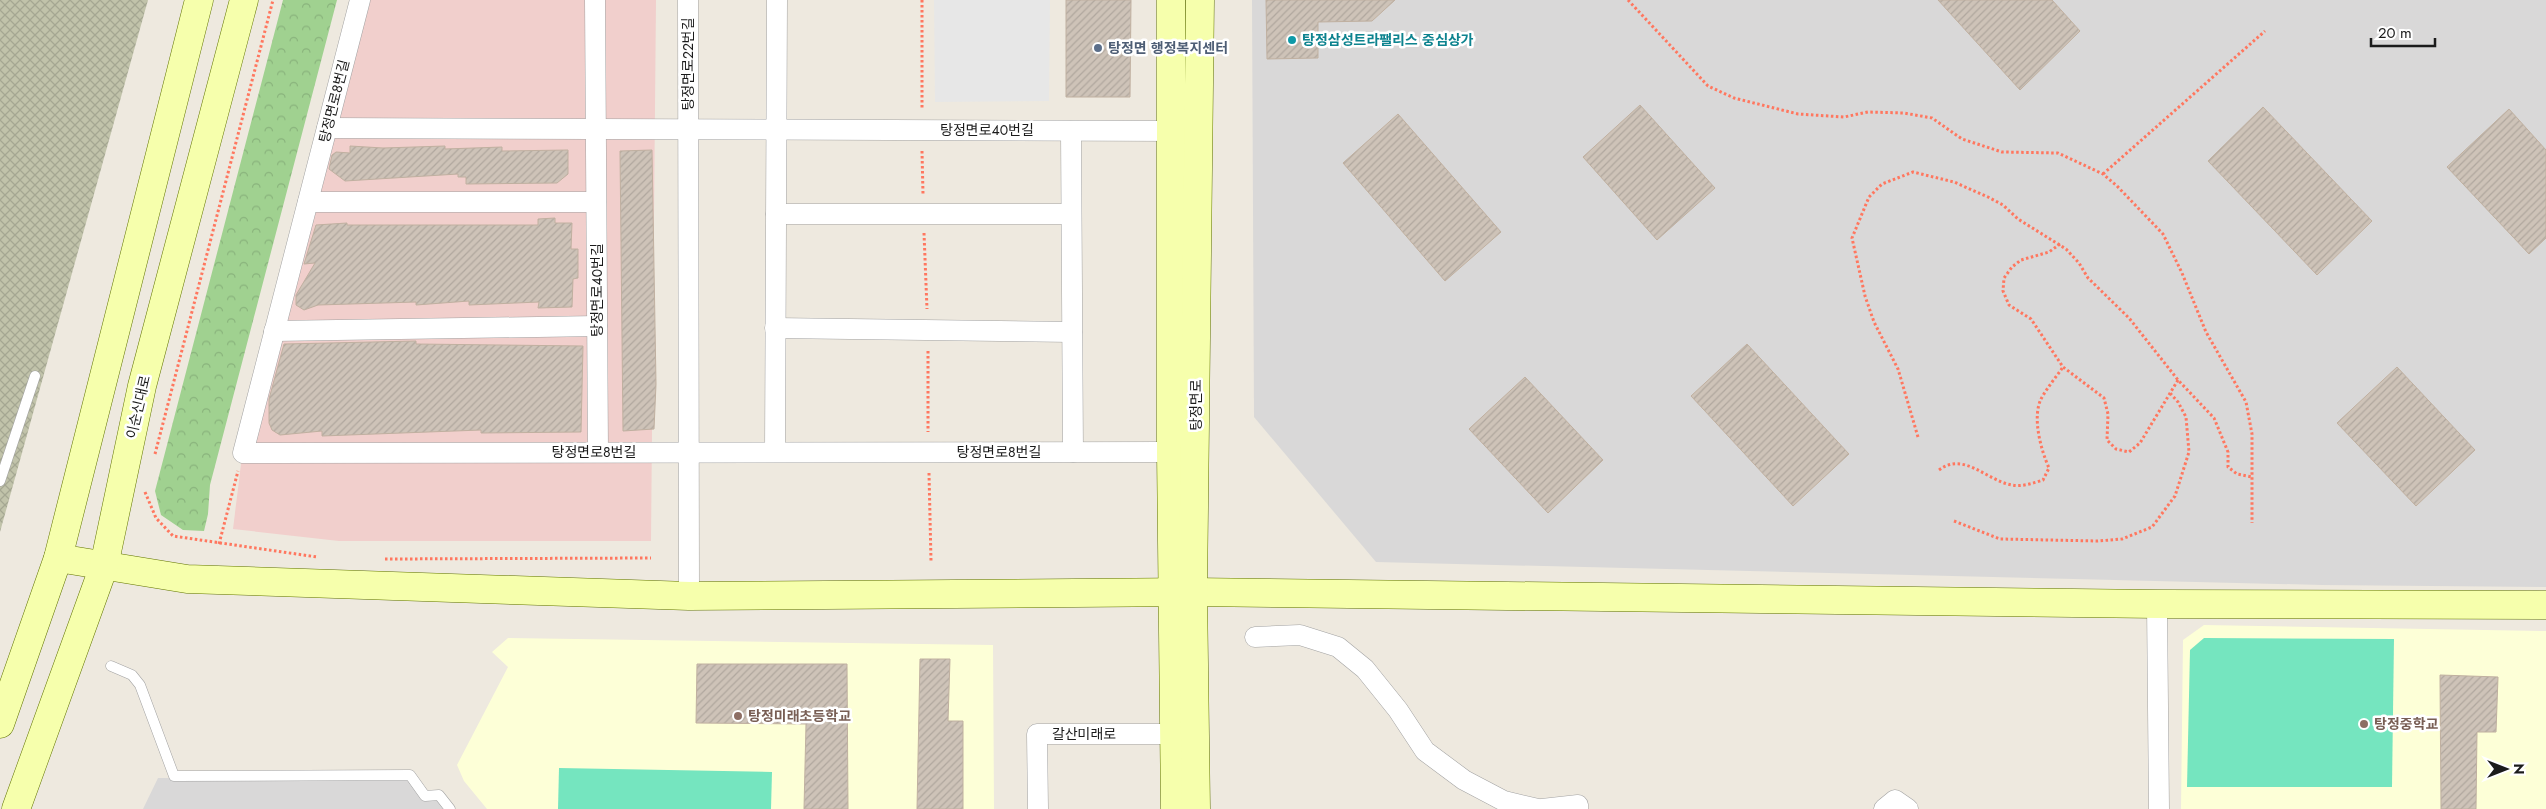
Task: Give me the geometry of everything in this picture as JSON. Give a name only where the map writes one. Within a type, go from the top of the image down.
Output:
[{"type":"main road","points":[[0,724],[58,558],[199,0]]},
{"type":"main road","name":"이순신대로","points":[[16,809],[104,566],[142,386],[244,0]]},
{"type":"main road","name":"탕정면로","points":[[1171,0],[1185,131],[1183,592],[1175,734],[1175,809]]},
{"type":"main road","name":"탕정면로","points":[[1196,809],[1183,592],[1171,452],[1185,131],[1200,0]]},
{"type":"main road","points":[[58,558],[187,579],[690,596],[1183,592],[2157,604],[2546,605]]},
{"type":"street","name":"탕정면로8번길","points":[[360,0],[243,453],[1171,452]]},
{"type":"street","points":[[595,0],[596,128]]},
{"type":"street","name":"탕정면로22번길","points":[[688,0],[688,128]]},
{"type":"street","points":[[775,452],[777,0]]},
{"type":"street","name":"탕정면로40번길","points":[[327,128],[1185,131]]},
{"type":"street","name":"탕정면로40번길","points":[[596,128],[598,452]]},
{"type":"street","points":[[688,128],[690,596]]},
{"type":"street","points":[[1071,131],[1073,452]]},
{"type":"street","points":[[308,202],[596,202]]},
{"type":"street","points":[[776,214],[1071,214]]},
{"type":"street","points":[[274,331],[598,326]]},
{"type":"street","points":[[776,328],[1072,332]]},
{"type":"street","points":[[2157,604],[2159,809]]},
{"type":"street","points":[[1255,637],[1300,636],[1338,647],[1365,669],[1398,710],[1425,751],[1464,780],[1504,800],[1538,809]]},
{"type":"street","name":"갈산미래로","points":[[1038,809],[1037,734],[1175,734]]},
{"type":"street","points":[[1884,809],[1895,800],[1908,809]]},
{"type":"street","points":[[1542,809],[1578,805],[1578,809]]},
{"type":"lane","points":[[0,481],[34,376]]},
{"type":"lane","points":[[111,666],[132,675],[140,685],[174,776],[410,776],[425,796],[439,795],[450,809]]},
{"type":"path","points":[[152,463],[273,0]]},
{"type":"path","points":[[922,0],[922,130],[928,330],[928,452],[931,561]]},
{"type":"path","points":[[1628,0],[1708,86],[1734,98],[1798,114],[1844,117],[1868,112],[1904,113],[1932,118],[1962,139],[1979,145],[2002,152],[2058,153],[2103,174],[2141,209],[2162,234],[2182,273],[2206,332],[2246,402],[2252,434],[2252,523]]},
{"type":"path","points":[[2103,174],[2265,31]]},
{"type":"path","points":[[1918,437],[1898,369],[1874,322],[1865,296],[1852,238],[1857,222],[1869,197],[1882,184],[1913,172],[1937,177],[1988,197],[2003,206],[2018,220],[2060,244],[2079,263],[2088,278],[2129,318],[2178,380],[2214,418],[2228,452],[2228,467],[2237,474],[2252,477]]},
{"type":"path","points":[[2060,244],[2049,252],[2021,260],[2012,267],[2004,278],[2003,291],[2009,304],[2030,319],[2064,366],[2104,398],[2108,414],[2107,440],[2116,449],[2129,452],[2140,443],[2178,380]]},
{"type":"path","points":[[1938,470],[1955,464],[1965,465],[2012,486],[2043,480],[2049,468],[2042,442],[2038,410],[2042,399],[2064,366]]},
{"type":"path","points":[[1954,521],[2000,539],[2114,540],[2138,534],[2152,527],[2175,496],[2189,452],[2186,417],[2178,402],[2170,393]]},
{"type":"path","points":[[219,544],[243,453]]},
{"type":"path","points":[[147,483],[145,492],[156,518],[173,536],[325,558]]},
{"type":"path","points":[[384,559],[650,558]]},
{"type":"shaded area","points":[[0,0],[148,0],[0,532]]},
{"type":"shaded area","points":[[363,0],[656,0],[651,541],[339,541],[233,529],[242,456]]},
{"type":"shaded area","points":[[934,0],[1050,0],[1049,101],[935,102]]},
{"type":"shaded area","points":[[1252,0],[2546,0],[2546,587],[2322,585],[1376,562],[1254,417]]},
{"type":"shaded area","name":"탕정중학교","points":[[2204,625],[2546,631],[2546,809],[2181,809],[2183,640]]},
{"type":"shaded area","name":"탕정미래초등학교","points":[[508,638],[993,645],[994,809],[487,809],[464,781],[457,765],[508,667],[492,652]]},
{"type":"shaded area","points":[[158,778],[407,779],[422,800],[437,800],[444,809],[143,809]]},
{"type":"green space","points":[[283,0],[337,0],[210,485],[208,514],[204,531],[183,530],[161,515],[155,491]]},
{"type":"green space","points":[[2204,638],[2394,639],[2392,787],[2187,787],[2190,650]]},
{"type":"green space","points":[[559,768],[772,772],[771,809],[558,809]]},
{"type":"building","name":"탕정면 행정복지센터","points":[[1066,0],[1131,0],[1130,97],[1066,97]]},
{"type":"building","name":"탕정삼성트라팰리스 중심상가","points":[[1266,0],[1395,0],[1372,21],[1318,22],[1318,58],[1267,59]]},
{"type":"building","points":[[1938,0],[2052,0],[2080,31],[2020,90]]},
{"type":"building","points":[[1640,105],[1715,188],[1657,240],[1583,157]]},
{"type":"building","points":[[2263,107],[2372,221],[2317,275],[2208,161]]},
{"type":"building","points":[[2509,109],[2546,150],[2546,238],[2529,254],[2447,167]]},
{"type":"building","points":[[1398,114],[1501,232],[1445,281],[1343,163]]},
{"type":"building","points":[[350,146],[383,148],[445,146],[445,149],[502,147],[502,151],[568,150],[568,174],[557,183],[466,184],[466,177],[458,177],[458,174],[345,181],[329,169],[332,155],[336,152],[350,153]]},
{"type":"building","points":[[652,150],[656,384],[654,429],[623,431],[620,151]]},
{"type":"building","points":[[555,218],[555,223],[572,223],[571,249],[578,249],[578,278],[573,279],[572,307],[538,308],[539,302],[469,305],[469,301],[416,305],[416,302],[318,305],[304,310],[296,305],[296,295],[315,263],[304,264],[316,225],[347,223],[347,225],[538,225],[538,219]]},
{"type":"building","points":[[416,341],[416,344],[583,346],[581,432],[481,433],[481,430],[322,436],[322,431],[280,435],[272,430],[269,423],[269,399],[284,344]]},
{"type":"building","points":[[1747,344],[1849,454],[1793,506],[1691,396]]},
{"type":"building","points":[[2397,367],[2475,450],[2416,506],[2337,423]]},
{"type":"building","points":[[1525,377],[1603,460],[1548,513],[1469,429]]},
{"type":"building","points":[[920,659],[950,659],[948,721],[963,721],[963,809],[917,809]]},
{"type":"building","points":[[697,664],[847,664],[848,809],[804,809],[806,724],[696,723]]},
{"type":"building","points":[[2440,675],[2498,677],[2496,732],[2477,732],[2476,809],[2441,809]]},
{"type":"place","name":"탕정삼성트라팰리스 중심상가","points":[[1292,40]]},
{"type":"place","name":"탕정면 행정복지센터","points":[[1098,48]]},
{"type":"place","name":"탕정미래초등학교","points":[[738,716]]},
{"type":"place","name":"탕정중학교","points":[[2364,724]]}]
